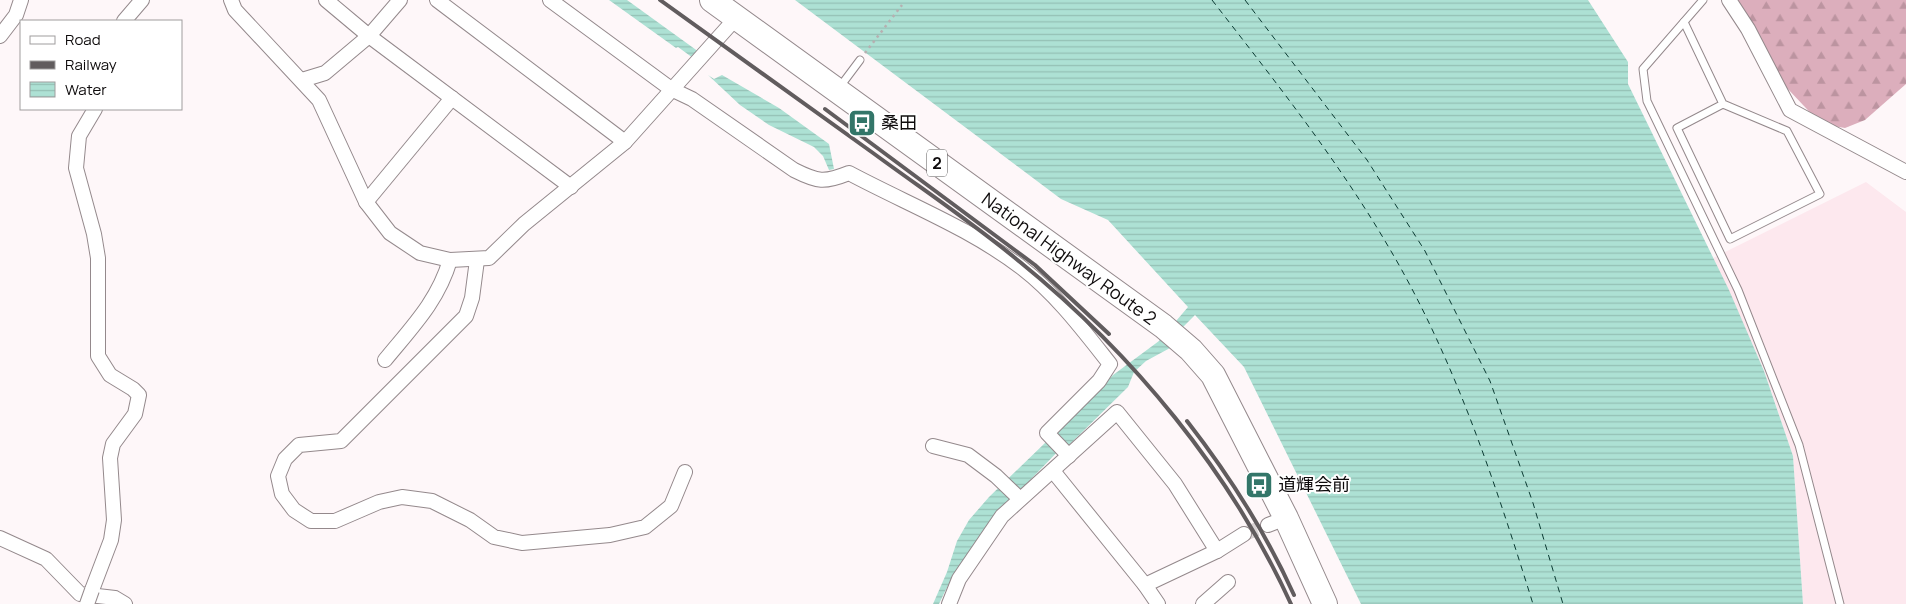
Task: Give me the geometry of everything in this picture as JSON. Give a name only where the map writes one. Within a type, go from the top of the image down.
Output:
[{"type":"highway","name":"National Highway Route 2","points":[[712,0],[1171,332],[1213,375],[1277,522],[1325,604]]},
{"type":"street","points":[[0,36],[16,15],[21,0]]},
{"type":"street","points":[[125,20],[142,0]]},
{"type":"street","points":[[231,0],[235,10],[274,54],[302,80],[319,100],[366,202],[390,233],[420,254],[450,260],[489,258],[524,224],[572,187],[625,142],[736,18]]},
{"type":"street","points":[[326,0],[369,36],[572,187]]},
{"type":"street","points":[[302,80],[325,73],[369,36],[400,0]]},
{"type":"street","points":[[437,0],[625,142]]},
{"type":"street","points":[[550,0],[671,89],[692,99],[801,174],[828,181],[849,173],[974,236],[1023,269],[1064,306],[1110,364],[1099,381],[1047,433],[1069,456]]},
{"type":"street","points":[[1730,0],[1748,28],[1790,110],[1906,172]]},
{"type":"street","points":[[366,202],[452,98]]},
{"type":"street","points":[[87,604],[111,540],[114,520],[110,458],[113,444],[135,414],[139,395],[110,375],[98,356],[98,258],[94,234],[76,168],[79,136],[94,110]]},
{"type":"street","points":[[385,360],[432,302],[443,283],[450,260]]},
{"type":"street","points":[[477,260],[472,298],[466,316],[341,441],[299,445],[285,459],[278,476],[282,494],[294,510],[311,521],[335,521],[379,502],[402,497],[432,502],[470,520],[494,537],[522,543],[600,536],[646,527],[671,506],[685,472]]},
{"type":"street","points":[[949,604],[959,579],[1002,516],[1117,412],[1175,484],[1217,551]]},
{"type":"street","points":[[933,446],[968,454],[996,476],[1020,499]]},
{"type":"street","points":[[1053,471],[1145,585],[1158,604]]},
{"type":"street","points":[[1145,585],[1217,551],[1244,534]]},
{"type":"street","points":[[0,538],[46,559],[80,594],[115,598],[125,604]]},
{"type":"street","points":[[1202,604],[1228,582]]},
{"type":"lane","points":[[1703,0],[1643,69],[1647,101],[1738,290],[1799,445],[1840,604]]},
{"type":"lane","points":[[1684,22],[1723,104],[1787,132],[1820,194],[1730,239],[1677,128],[1723,104]]},
{"type":"lane","points":[[837,90],[860,60]]},
{"type":"path","points":[[860,60],[902,5]]},
{"type":"shaded area","points":[[1866,182],[1906,212],[1906,604],[1803,604],[1793,456],[1764,370],[1713,258]]},
{"type":"green space","points":[[1737,0],[1906,0],[1906,84],[1865,120],[1845,128],[1821,124],[1786,87],[1740,25]]},
{"type":"water","points":[[609,0],[627,0],[699,52],[693,58]]},
{"type":"water","points":[[795,0],[1588,0],[1628,62],[1628,84],[1729,290],[1764,371],[1793,456],[1803,604],[1361,604],[1244,367],[1195,315],[1183,327],[1170,348],[1146,361],[1134,372],[1128,387],[1069,445],[1064,445],[1011,500],[978,539],[964,559],[950,581],[939,604],[933,604],[947,572],[957,541],[969,520],[989,497],[1045,443],[1055,437],[1056,432],[1113,375],[1159,341],[1188,307],[1108,220],[1061,199]]},
{"type":"water","points":[[708,75],[714,79],[722,75],[779,108],[829,144],[834,169],[829,170],[823,156],[814,147],[769,125],[740,105]]},
{"type":"ferry route","points":[[1212,0],[1348,182],[1412,288],[1453,376],[1471,421],[1504,512],[1533,604]]},
{"type":"ferry route","points":[[1245,0],[1367,160],[1425,251],[1490,381],[1533,503],[1563,604]]},
{"type":"tunnel","points":[[1244,534],[1268,525]]},
{"type":"railway","points":[[660,0],[947,206],[1020,262],[1062,298],[1139,376],[1175,418],[1208,462],[1239,507],[1291,604]]},
{"type":"railway","points":[[825,109],[1035,265],[1109,334]]},
{"type":"railway","points":[[1187,421],[1218,462],[1246,505],[1294,595]]},
{"type":"place","name":"桑田","points":[[862,123]]},
{"type":"place","name":"道輝会前","points":[[1259,485]]}]
